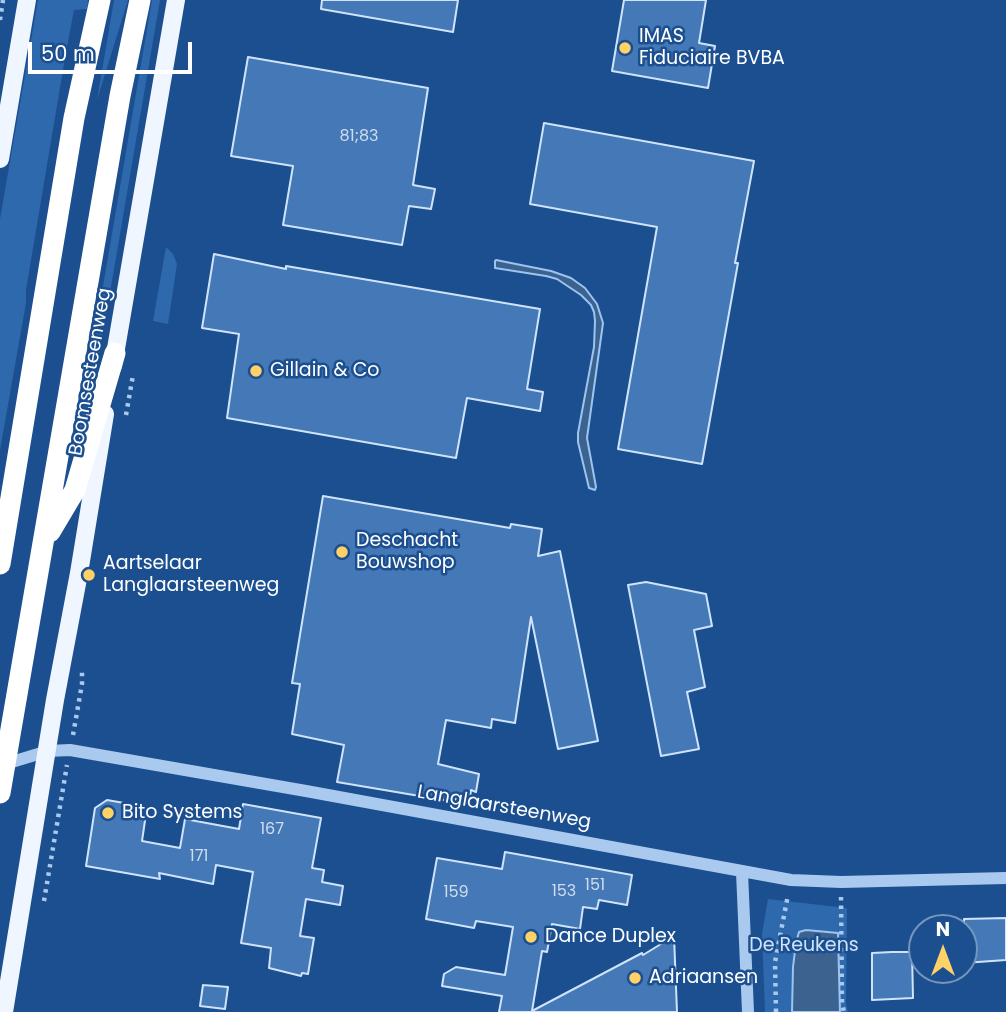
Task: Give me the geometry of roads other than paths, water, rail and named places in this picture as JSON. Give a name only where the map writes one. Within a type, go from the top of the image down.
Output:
[{"type":"highway","points":[[0,564],[74,118],[100,0]]},
{"type":"highway","points":[[0,793],[120,96],[140,0]]},
{"type":"highway","points":[[44,543],[75,489],[115,353]]},
{"type":"main road","points":[[0,159],[27,0]]},
{"type":"main road","name":"Boomsesteenweg","points":[[4,1012],[176,0]]},
{"type":"street","name":"Langlaarsteenweg","points":[[3,765],[48,751],[70,750],[791,880],[841,882],[1006,878]]},
{"type":"street","points":[[742,872],[748,1012]]},
{"type":"place","name":"IMAS Fiduciaire BVBA","points":[[625,48]]},
{"type":"place","name":"Gillain & Co","points":[[256,371]]},
{"type":"place","name":"Deschacht Bouwshop","points":[[342,552]]},
{"type":"place","name":"Aartselaar Langlaarsteenweg","points":[[89,575]]},
{"type":"place","name":"Bito Systems","points":[[108,813]]},
{"type":"place","name":"Dance Duplex","points":[[531,937]]},
{"type":"place","name":"Adriaansen","points":[[635,978]]},
{"type":"park label","name":"De Reukens","points":[[804,946]]}]
